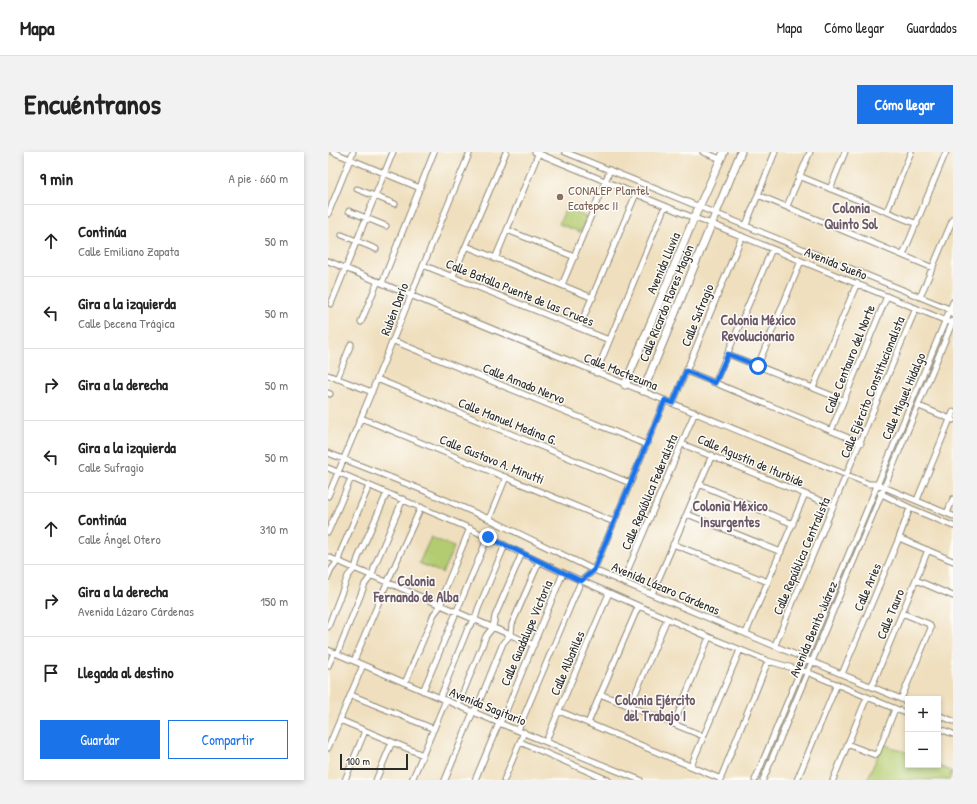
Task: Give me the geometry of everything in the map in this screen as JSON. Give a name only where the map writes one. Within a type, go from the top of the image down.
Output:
[{"type":"main road","name":"Calle Ricardo Flores Magón","points":[[643,391],[741,152]]},
{"type":"main road","name":"Avenida Lluvia","points":[[625,384],[694,218],[722,156]]},
{"type":"street","points":[[333,152],[420,188]]},
{"type":"street","points":[[328,214],[353,152]]},
{"type":"street","points":[[331,304],[393,152]]},
{"type":"street","points":[[361,322],[380,282],[434,152]]},
{"type":"street","name":"Rubén Darío","points":[[328,496],[394,341],[423,265],[470,152]]},
{"type":"street","points":[[453,276],[506,152]]},
{"type":"street","points":[[495,258],[538,152]]},
{"type":"street","name":"Avenida Sueño","points":[[538,152],[694,218],[742,236],[953,323]]},
{"type":"street","name":"Avenida Sueño","points":[[565,152],[947,308],[951,313]]},
{"type":"street","points":[[582,159],[585,152]]},
{"type":"street","points":[[702,152],[722,156]]},
{"type":"street","points":[[746,225],[775,152]]},
{"type":"street","points":[[787,206],[810,152]]},
{"type":"street","points":[[830,189],[845,152]]},
{"type":"street","points":[[886,211],[911,152]]},
{"type":"street","points":[[903,255],[946,152]]},
{"type":"street","points":[[562,286],[610,170]]},
{"type":"street","points":[[799,176],[917,224]]},
{"type":"street","points":[[357,189],[395,204]]},
{"type":"street","points":[[579,328],[636,194]]},
{"type":"street","points":[[758,195],[933,268]]},
{"type":"street","points":[[596,373],[665,206]]},
{"type":"street","points":[[349,211],[386,226]]},
{"type":"street","points":[[920,297],[953,219]]},
{"type":"street","points":[[507,230],[574,257]]},
{"type":"street","points":[[342,235],[376,249]]},
{"type":"street","name":"Calle Sufragio","points":[[673,403],[742,236]]},
{"type":"street","points":[[466,246],[593,298]]},
{"type":"street","points":[[715,383],[772,249]]},
{"type":"street","name":"Calle Moctezuma","points":[[328,261],[596,373],[877,487]]},
{"type":"street","points":[[758,366],[801,261]]},
{"type":"street","name":"Calle Batalla Puente de las Cruces","points":[[423,265],[609,340]]},
{"type":"street","points":[[813,388],[857,283]]},
{"type":"street","name":"Calle Centauro del Norte","points":[[831,431],[887,296]]},
{"type":"street","name":"Calle Miguel Hidalgo","points":[[877,487],[946,320],[951,313],[953,302]]},
{"type":"street","name":"Calle Ejército Constitucionalista","points":[[847,475],[916,308]]},
{"type":"street","name":"Calle Miguel Hidalgo","points":[[884,487],[953,323]]},
{"type":"street","name":"Calle Amado Nervo","points":[[394,341],[647,445]]},
{"type":"street","points":[[337,378],[351,344]]},
{"type":"street","points":[[728,354],[843,400]]},
{"type":"street","points":[[686,371],[861,443]]},
{"type":"street","points":[[328,375],[372,392]]},
{"type":"street","name":"Calle Manuel Medina G.","points":[[377,379],[630,483]]},
{"type":"street","points":[[518,730],[581,581],[594,570],[665,400]]},
{"type":"street","points":[[918,406],[952,419]]},
{"type":"street","name":"Calle República Federalista","points":[[623,582],[695,412]]},
{"type":"street","points":[[917,500],[952,419],[953,412]]},
{"type":"street","name":"Calle Gustavo A. Minutti","points":[[361,418],[614,522]]},
{"type":"street","name":"Calle Agustín de Iturbide","points":[[682,444],[834,506]]},
{"type":"street","name":"Avenida Lázaro Cárdenas","points":[[328,453],[425,491],[489,519],[594,570],[905,701]]},
{"type":"street","points":[[652,594],[712,455]]},
{"type":"street","name":"Avenida Lázaro Cárdenas","points":[[328,468],[470,528],[563,573],[709,637],[768,661],[807,672],[905,713]]},
{"type":"street","name":"Calle República Centralista","points":[[775,645],[847,475]]},
{"type":"street","points":[[489,519],[506,477]]},
{"type":"street","points":[[328,532],[351,478]]},
{"type":"street","points":[[699,484],[793,524]]},
{"type":"street","points":[[328,577],[338,561],[370,486]]},
{"type":"street","points":[[877,487],[884,487],[953,516]]},
{"type":"street","points":[[877,487],[882,494],[910,508],[953,526]]},
{"type":"street","name":"Avenida Benito Juárez","points":[[755,780],[877,487]]},
{"type":"street","name":"Avenida Benito Juárez","points":[[764,780],[884,487]]},
{"type":"street","points":[[328,626],[348,576],[356,568],[358,558],[387,493]]},
{"type":"street","points":[[746,633],[805,494]]},
{"type":"street","points":[[328,666],[366,584],[372,575],[374,565],[403,499]]},
{"type":"street","points":[[947,513],[953,499]]},
{"type":"street","points":[[354,661],[421,507]]},
{"type":"street","name":"Calle Aries","points":[[842,674],[910,508]]},
{"type":"street","points":[[687,514],[781,552]]},
{"type":"street","points":[[405,683],[434,614],[441,605],[443,594],[470,528]]},
{"type":"street","points":[[423,691],[452,621],[458,612],[460,602],[488,537]]},
{"type":"street","points":[[899,538],[953,561]]},
{"type":"street","points":[[674,544],[768,582]]},
{"type":"street","points":[[440,698],[468,628],[475,619],[505,545]]},
{"type":"street","name":"Calle Tauro","points":[[871,686],[928,550]]},
{"type":"street","points":[[458,705],[486,636],[493,627],[494,616],[522,553]]},
{"type":"street","points":[[328,557],[534,645]]},
{"type":"street","points":[[445,780],[503,643],[511,634],[512,624],[540,562]]},
{"type":"street","name":"Calle Guadalupe Victoria","points":[[475,780],[499,723],[504,716],[563,573]]},
{"type":"street","points":[[916,580],[953,596]]},
{"type":"street","name":"Calle Albañiles","points":[[546,742],[609,593]]},
{"type":"street","points":[[588,724],[638,606]]},
{"type":"street","points":[[901,699],[931,628],[929,624],[902,613]]},
{"type":"street","points":[[630,706],[667,619]]},
{"type":"street","points":[[674,724],[709,637]]},
{"type":"street","name":"Avenida Sagitario","points":[[328,650],[499,723],[640,780]]},
{"type":"street","points":[[691,766],[740,650]]},
{"type":"street","points":[[559,711],[720,779],[768,661]]},
{"type":"street","points":[[328,748],[363,665]]},
{"type":"street","points":[[798,780],[837,684]]},
{"type":"street","points":[[600,694],[703,736]]},
{"type":"street","points":[[351,695],[434,729]]},
{"type":"street","points":[[833,780],[867,697]]},
{"type":"street","points":[[412,780],[446,700]]},
{"type":"street","points":[[847,744],[875,755],[878,752],[896,709]]},
{"type":"street","points":[[941,716],[953,721]]},
{"type":"street","points":[[340,720],[423,755]]},
{"type":"street","points":[[941,729],[953,734]]},
{"type":"street","points":[[345,780],[365,731]]},
{"type":"street","points":[[504,780],[524,732]]},
{"type":"street","points":[[376,780],[392,742]]},
{"type":"street","name":"Avenida Sagitario","points":[[520,742],[608,780]]},
{"type":"green space","points":[[566,208],[586,217],[580,232],[559,224]]},
{"type":"green space","points":[[431,537],[454,547],[442,573],[419,563]]},
{"type":"green space","points":[[883,744],[905,752],[905,768],[941,767],[952,772],[949,780],[867,780]]},
{"type":"place","name":"CONALEP Plantel Ecatepec II","points":[[560,197]]},
{"type":"district","name":"Colonia Quinto Sol","points":[[851,216]]},
{"type":"district","name":"Colonia México Revolucionario","points":[[758,328]]},
{"type":"district","name":"Colonia México Insurgentes","points":[[730,514]]},
{"type":"district","name":"Colonia Fernando de Alba","points":[[416,588]]},
{"type":"district","name":"Colonia Ejército del Trabajo I","points":[[655,708]]},
{"type":"route","points":[[488,537],[581,581],[594,570],[665,400],[673,403],[686,371],[715,383],[728,354],[758,366]]}]
